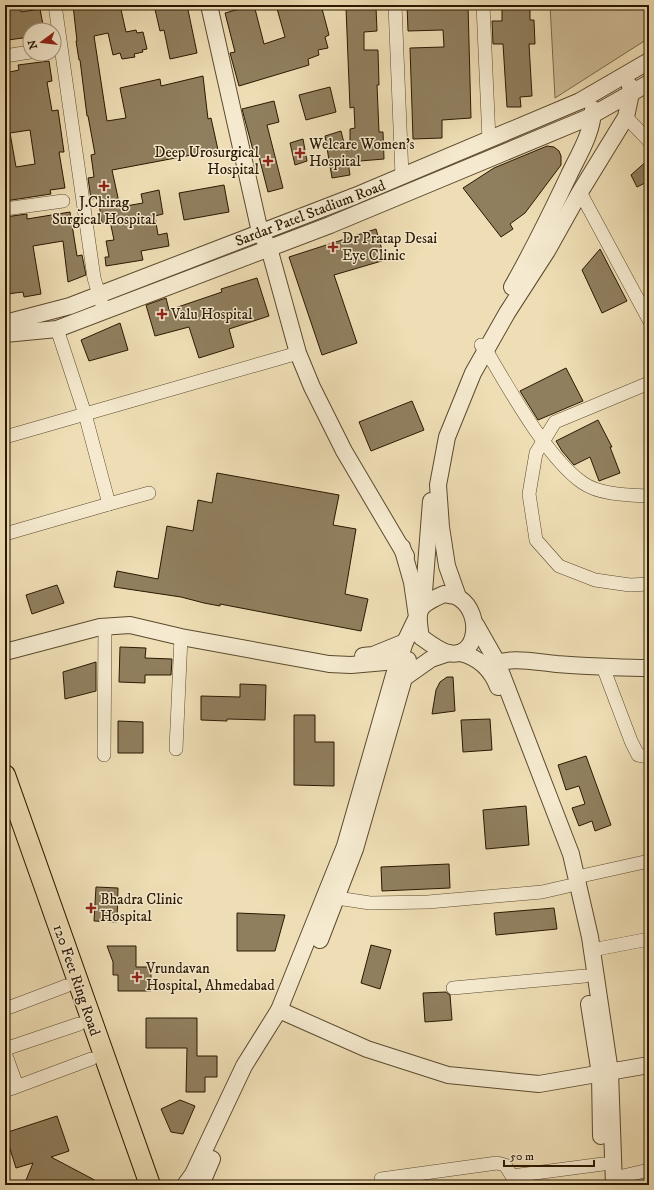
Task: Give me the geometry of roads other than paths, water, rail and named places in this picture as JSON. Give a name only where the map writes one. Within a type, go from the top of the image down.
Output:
[{"type":"main road","name":"120 Feet Ring Road","points":[[5,775],[150,1185]]},
{"type":"main road","name":"120 Feet Ring Road","points":[[5,809],[136,1185]]},
{"type":"street","points":[[55,5],[56,22]]},
{"type":"street","points":[[209,5],[260,232],[269,248],[298,353],[312,387],[344,451],[402,547],[420,611]]},
{"type":"street","points":[[395,5],[402,176]]},
{"type":"street","points":[[483,5],[489,140]]},
{"type":"street","points":[[5,56],[22,53]]},
{"type":"street","name":"Sardar Patel Stadium Road","points":[[5,331],[98,296],[489,140],[580,101],[649,61]]},
{"type":"street","points":[[60,62],[94,278],[98,296],[104,311]]},
{"type":"street","points":[[458,597],[447,566],[441,527],[438,485],[447,437],[484,347],[547,251],[580,192],[626,117],[631,93],[628,73]]},
{"type":"street","name":"Sardar Patel Stadium Road","points":[[5,331],[57,329],[269,248],[455,174],[569,126],[593,115],[649,83]]},
{"type":"street","points":[[593,93],[593,115],[590,130],[581,150],[537,243],[484,347],[447,413],[433,467],[420,611],[421,637],[433,646],[454,653],[471,655],[492,665],[522,660],[649,668]]},
{"type":"street","points":[[626,117],[649,141]]},
{"type":"street","points":[[569,126],[576,134],[581,150]]},
{"type":"street","points":[[580,192],[649,320]]},
{"type":"street","points":[[5,209],[63,201]]},
{"type":"street","points":[[57,329],[84,414],[109,504]]},
{"type":"street","points":[[484,347],[512,394],[543,439],[562,464],[584,484],[618,495],[649,496]]},
{"type":"street","points":[[5,437],[298,353]]},
{"type":"street","points":[[649,383],[555,422],[536,452],[529,494],[536,540],[559,566],[595,580],[630,585],[649,584]]},
{"type":"street","points":[[5,534],[149,493]]},
{"type":"street","points":[[185,1185],[193,1174],[244,1066],[284,1012],[345,846],[405,642],[420,611],[444,594],[458,597],[470,607],[492,665],[571,854],[572,881],[585,976],[605,1073],[603,1164],[611,1183]]},
{"type":"street","points":[[5,644],[98,619],[130,616],[330,656],[351,657],[373,655],[405,642]]},
{"type":"street","points":[[5,652],[105,627],[130,625],[181,637],[329,664],[351,665],[399,660],[431,659],[454,653],[472,643],[476,625]]},
{"type":"street","points":[[104,755],[105,627]]},
{"type":"street","points":[[176,749],[181,637]]},
{"type":"street","points":[[202,1185],[203,1178],[284,1012],[337,898],[355,849],[404,678],[431,659]]},
{"type":"street","points":[[603,666],[638,755],[649,758]]},
{"type":"street","points":[[337,898],[370,903],[428,902],[536,892],[649,861]]},
{"type":"street","points":[[572,881],[592,950],[605,1073],[611,1183]]},
{"type":"street","points":[[592,950],[649,939]]},
{"type":"street","points":[[453,988],[585,976]]},
{"type":"street","points":[[5,1009],[66,986]]},
{"type":"street","points":[[284,1012],[367,1049],[448,1075],[539,1084],[649,1065]]},
{"type":"street","points":[[5,1049],[79,1024]]},
{"type":"street","points":[[5,1053],[11,1088],[92,1059]]},
{"type":"street","points":[[381,1179],[497,1163],[505,1165],[511,1180],[603,1164]]},
{"type":"street","points":[[611,1183],[649,1170]]},
{"type":"place","name":"Welcare Women's Hospital","points":[[300,153]]},
{"type":"place","name":"Deep Urosurgical Hospital","points":[[268,161]]},
{"type":"place","name":"J.Chirag Surgical Hospital","points":[[104,186]]},
{"type":"place","name":"Dr Pratap Desai Eye Clinic","points":[[333,247]]},
{"type":"place","name":"Valu Hospital","points":[[162,314]]},
{"type":"place","name":"Bhadra Clinic Hospital","points":[[91,908]]},
{"type":"place","name":"Vrundavan Hospital, Ahmedabad","points":[[137,977]]}]
